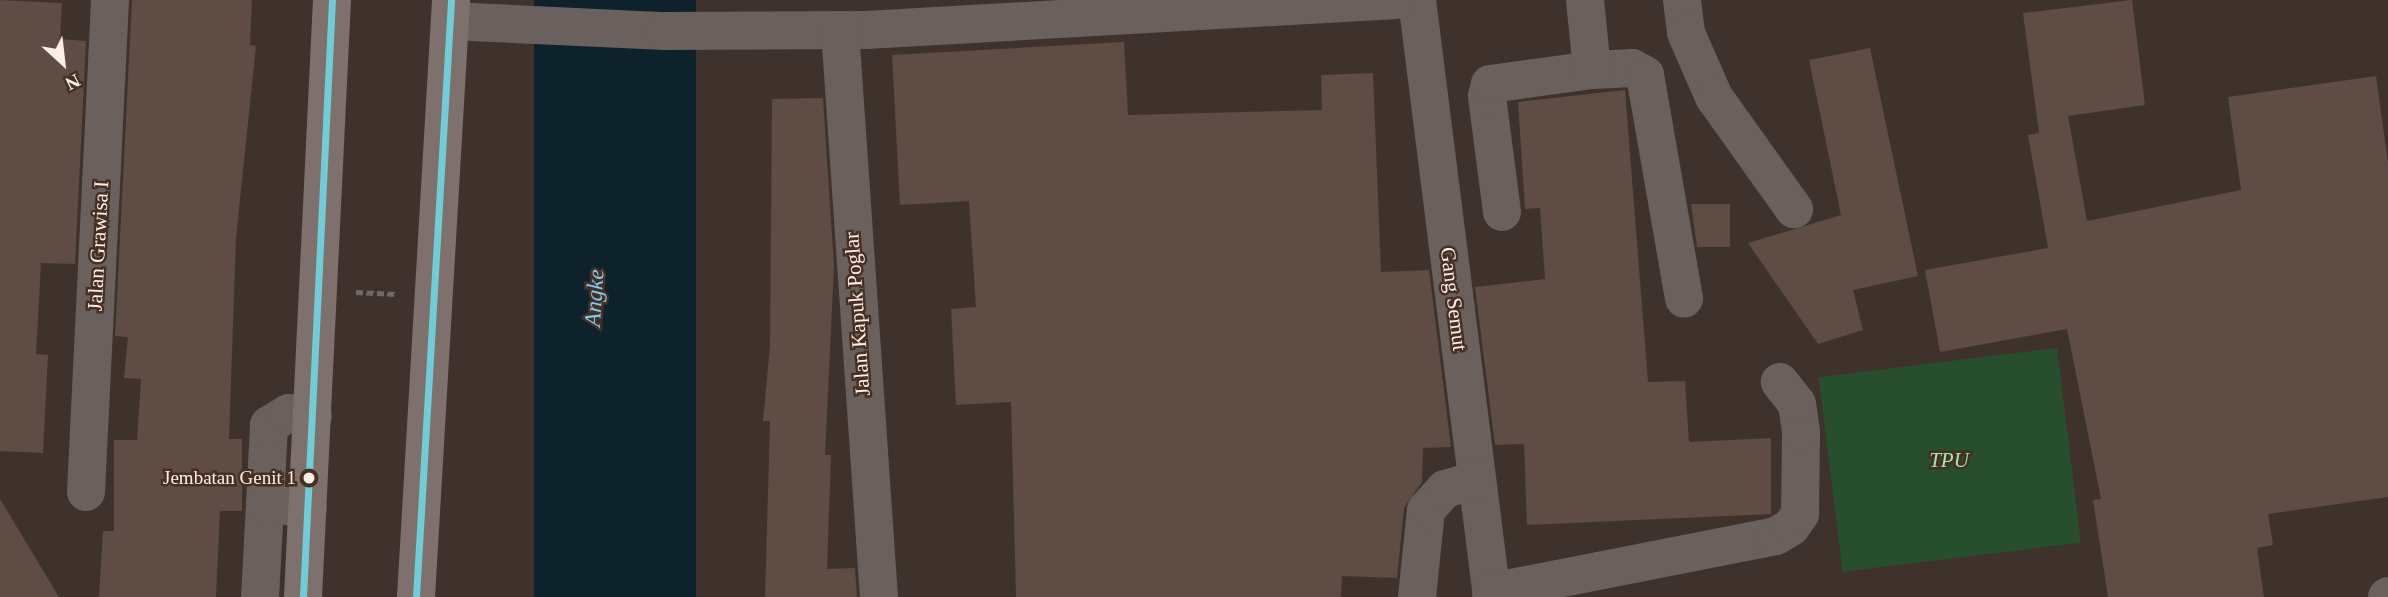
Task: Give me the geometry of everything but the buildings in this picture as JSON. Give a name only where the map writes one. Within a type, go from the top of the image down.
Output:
[{"type":"main road","points":[[303,597],[332,0]]},
{"type":"main road","points":[[416,597],[462,14]]},
{"type":"street","name":"Jalan Grawisa I","points":[[86,492],[110,0]]},
{"type":"street","points":[[462,14],[638,26],[666,31],[823,18],[883,26],[1396,0]]},
{"type":"street","name":"Gang Semut","points":[[1417,0],[1491,595]]},
{"type":"street","points":[[1585,0],[1592,69]]},
{"type":"street","points":[[1682,0],[1686,33],[1714,97],[1794,209]]},
{"type":"street","name":"Jalan Kapuk Poglar","points":[[823,18],[879,597]]},
{"type":"street","points":[[1502,212],[1487,96],[1490,84],[1592,69],[1632,68],[1645,75],[1684,299]]},
{"type":"street","points":[[1491,595],[1776,536],[1791,527],[1800,514],[1801,432],[1797,404],[1780,382]]},
{"type":"street","points":[[260,597],[269,425],[289,412],[313,416]]},
{"type":"street","points":[[1417,597],[1426,510],[1445,489],[1476,480]]},
{"type":"street","points":[[265,504],[308,508]]},
{"type":"path","points":[[349,292],[404,294]]},
{"type":"green space","name":"TPU","points":[[2057,348],[2081,543],[1843,572],[1819,377]]},
{"type":"water","name":"Angke","points":[[534,0],[696,0],[696,597],[534,597]]},
{"type":"transit line","points":[[303,597],[332,0]]},
{"type":"transit line","points":[[416,597],[451,0]]},
{"type":"place","name":"Jembatan Genit 1","points":[[309,478]]}]
